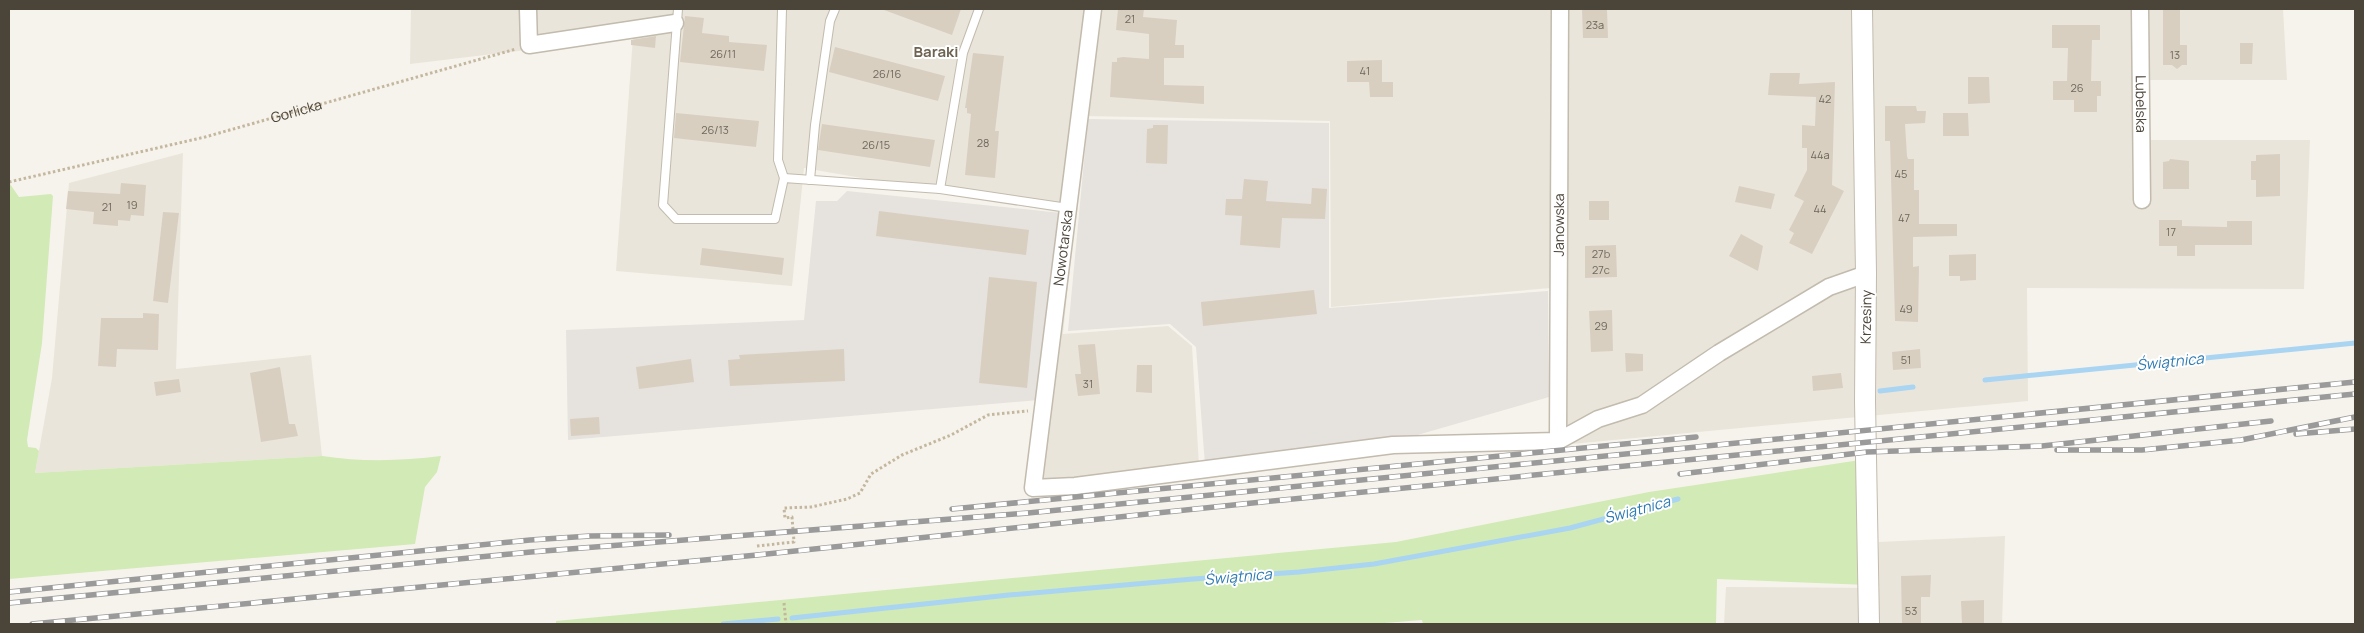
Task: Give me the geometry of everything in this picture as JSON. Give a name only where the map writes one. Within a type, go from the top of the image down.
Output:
[{"type":"street","points":[[528,9],[529,45],[676,16]]},
{"type":"street","name":"Nowotarska","points":[[1093,9],[1033,488],[1075,486],[1393,444],[1558,441]]},
{"type":"street","name":"Janowska","points":[[1558,441],[1560,9]]},
{"type":"street","name":"Krzesiny","points":[[1862,9],[1869,624]]},
{"type":"street","name":"Lubelska","points":[[2140,9],[2142,200]]},
{"type":"street","points":[[1558,441],[1598,419],[1642,406],[1718,353],[1829,287],[1866,274]]},
{"type":"lane","points":[[676,16],[663,205],[676,219],[775,220],[784,178],[778,160],[782,9]]},
{"type":"lane","points":[[810,180],[816,115],[830,21],[835,9]]},
{"type":"lane","points":[[940,189],[963,53],[979,9]]},
{"type":"lane","points":[[784,178],[940,189],[1068,208]]},
{"type":"path","name":"Gorlicka","points":[[9,182],[205,137],[529,45]]},
{"type":"path","points":[[757,546],[794,542],[792,517],[785,518],[784,508],[812,507],[847,499],[860,493],[871,474],[902,455],[951,436],[988,415],[1042,409]]},
{"type":"path","points":[[784,603],[786,624]]},
{"type":"shaded area","points":[[411,9],[2283,9],[2287,80],[2147,80],[2148,140],[2310,140],[2304,289],[2027,288],[2028,401],[1561,445],[1563,287],[1331,307],[1330,121],[1085,116],[1063,334],[1168,326],[1192,346],[1199,466],[1041,484],[1068,214],[804,168],[792,286],[616,271],[633,37],[410,64]]},
{"type":"shaded area","points":[[1088,119],[1329,123],[1329,308],[1548,291],[1549,397],[1386,444],[1205,465],[1196,347],[1170,324],[1068,331]]},
{"type":"shaded area","points":[[183,153],[176,369],[311,355],[322,456],[35,473],[52,378],[69,183]]},
{"type":"shaded area","points":[[847,191],[1061,213],[1039,400],[568,440],[566,330],[804,320],[816,201],[837,201]]},
{"type":"shaded area","points":[[2005,536],[2002,624],[1724,624],[1726,587],[1876,588],[1879,542]]},
{"type":"green space","points":[[10,184],[19,197],[51,194],[53,196],[42,343],[27,440],[28,447],[36,448],[39,451],[35,473],[322,456],[382,460],[441,456],[437,472],[425,487],[415,544],[9,579]]},
{"type":"green space","points":[[1860,460],[1868,585],[1717,579],[1716,624],[1423,624],[1422,620],[1372,624],[556,624],[556,621],[1396,542],[1649,492]]},
{"type":"building","points":[[884,9],[961,9],[952,35]]},
{"type":"building","points":[[1118,9],[1144,9],[1143,17],[1177,20],[1175,45],[1184,45],[1184,58],[1164,58],[1164,85],[1204,86],[1204,104],[1110,97],[1112,62],[1117,62],[1117,58],[1123,57],[1149,59],[1149,34],[1116,30]]},
{"type":"building","points":[[1582,9],[1607,9],[1608,38],[1583,38]]},
{"type":"building","points":[[2163,9],[2180,9],[2180,45],[2187,45],[2187,65],[2182,65],[2177,69],[2172,65],[2163,65]]},
{"type":"building","points":[[685,16],[704,18],[702,33],[729,36],[729,42],[767,45],[764,71],[680,62]]},
{"type":"building","points":[[2052,25],[2100,25],[2100,40],[2092,40],[2091,81],[2101,81],[2101,96],[2097,96],[2097,112],[2074,112],[2074,100],[2053,100],[2053,81],[2067,81],[2068,48],[2052,48]]},
{"type":"building","points":[[656,36],[655,48],[631,45],[631,40]]},
{"type":"building","points":[[2240,43],[2253,43],[2252,64],[2240,64]]},
{"type":"building","points":[[835,47],[945,76],[938,101],[829,72]]},
{"type":"building","points":[[973,53],[1004,56],[995,131],[999,131],[995,178],[965,175],[971,114],[967,113],[967,108],[965,108]]},
{"type":"building","points":[[1382,60],[1382,82],[1393,82],[1393,97],[1370,97],[1369,82],[1347,82],[1347,61]]},
{"type":"building","points":[[1770,73],[1800,73],[1799,84],[1835,82],[1832,185],[1844,191],[1812,254],[1789,243],[1794,233],[1789,230],[1804,201],[1794,196],[1807,170],[1807,148],[1802,148],[1802,125],[1815,126],[1816,97],[1768,95]]},
{"type":"building","points":[[1968,77],[1989,77],[1990,103],[1968,104]]},
{"type":"building","points":[[1885,106],[1916,106],[1917,111],[1926,111],[1925,123],[1905,124],[1907,156],[1908,159],[1914,159],[1914,190],[1919,190],[1919,224],[1957,224],[1957,236],[1913,237],[1913,267],[1919,266],[1918,322],[1895,321],[1890,141],[1885,141]]},
{"type":"building","points":[[676,113],[759,121],[756,147],[674,138]]},
{"type":"building","points":[[1943,113],[1968,113],[1969,136],[1943,136]]},
{"type":"building","points":[[822,124],[935,140],[930,167],[818,150]]},
{"type":"building","points":[[1153,125],[1168,125],[1167,164],[1146,163],[1147,129],[1153,128]]},
{"type":"building","points":[[2280,154],[2280,196],[2256,197],[2256,180],[2251,180],[2251,161],[2256,161],[2256,155]]},
{"type":"building","points":[[2170,159],[2189,161],[2189,189],[2163,189],[2163,162]]},
{"type":"building","points":[[1244,179],[1268,181],[1266,201],[1311,204],[1312,188],[1327,189],[1325,219],[1282,218],[1280,248],[1240,245],[1242,216],[1225,215],[1226,199],[1242,199]]},
{"type":"building","points":[[121,183],[146,185],[144,216],[131,215],[130,221],[118,220],[118,226],[93,224],[94,212],[66,209],[68,191],[120,194]]},
{"type":"building","points":[[1739,186],[1775,194],[1771,209],[1735,202]]},
{"type":"building","points":[[1589,201],[1609,201],[1609,220],[1589,220]]},
{"type":"building","points":[[879,211],[1029,230],[1026,255],[876,236]]},
{"type":"building","points":[[163,212],[179,213],[168,303],[153,301]]},
{"type":"building","points":[[2159,220],[2182,220],[2182,226],[2227,227],[2227,221],[2252,221],[2252,245],[2195,245],[2195,256],[2177,256],[2177,246],[2159,246]]},
{"type":"building","points":[[1741,234],[1763,246],[1758,271],[1729,256]]},
{"type":"building","points":[[1616,245],[1617,277],[1585,278],[1585,246]]},
{"type":"building","points":[[702,248],[784,258],[782,275],[700,265]]},
{"type":"building","points":[[1976,254],[1976,280],[1960,281],[1960,276],[1949,276],[1949,255]]},
{"type":"building","points":[[989,277],[1037,282],[1027,388],[979,383]]},
{"type":"building","points":[[1314,290],[1317,314],[1203,326],[1201,302]]},
{"type":"building","points":[[1612,310],[1613,351],[1591,352],[1589,311]]},
{"type":"building","points":[[143,313],[159,314],[158,350],[117,349],[116,367],[98,366],[101,318],[143,318]]},
{"type":"building","points":[[1095,344],[1100,394],[1078,396],[1075,374],[1081,374],[1078,345]]},
{"type":"building","points":[[844,349],[845,381],[730,386],[728,360],[740,359],[739,355]]},
{"type":"building","points":[[1920,349],[1921,368],[1893,370],[1892,352]]},
{"type":"building","points":[[1625,353],[1643,354],[1643,371],[1626,372]]},
{"type":"building","points":[[691,359],[694,382],[639,389],[636,367]]},
{"type":"building","points":[[1137,365],[1152,365],[1152,393],[1136,392]]},
{"type":"building","points":[[280,367],[289,424],[295,424],[298,436],[261,442],[250,373]]},
{"type":"building","points":[[1841,373],[1843,388],[1813,391],[1812,376]]},
{"type":"building","points":[[179,379],[181,392],[156,396],[154,382]]},
{"type":"building","points":[[599,417],[600,434],[571,436],[570,419]]},
{"type":"building","points":[[1931,575],[1930,597],[1921,597],[1921,624],[1902,624],[1901,576]]},
{"type":"building","points":[[1984,600],[1984,624],[1962,624],[1961,601]]},
{"type":"waterway","name":"Świątnica","points":[[1985,380],[2355,343]]},
{"type":"waterway","name":"Świątnica","points":[[1880,391],[1913,387]]},
{"type":"waterway","name":"Świątnica","points":[[792,618],[1009,595],[1299,572],[1374,564],[1570,528],[1678,499]]},
{"type":"waterway","name":"Świątnica","points":[[723,624],[778,619]]},
{"type":"railway","points":[[9,603],[531,552],[1028,513],[2355,382]]},
{"type":"railway","points":[[32,624],[757,555],[1262,502],[2355,394]]},
{"type":"railway","points":[[2057,450],[2142,450],[2241,440],[2355,417]]},
{"type":"railway","points":[[1680,474],[1867,452],[2042,446],[2271,421]]},
{"type":"railway","points":[[2296,434],[2355,429]]},
{"type":"railway","points":[[952,509],[1696,437]]},
{"type":"railway","points":[[9,592],[530,540],[590,536],[669,535]]},
{"type":"district","name":"Baraki","points":[[936,52]]}]
